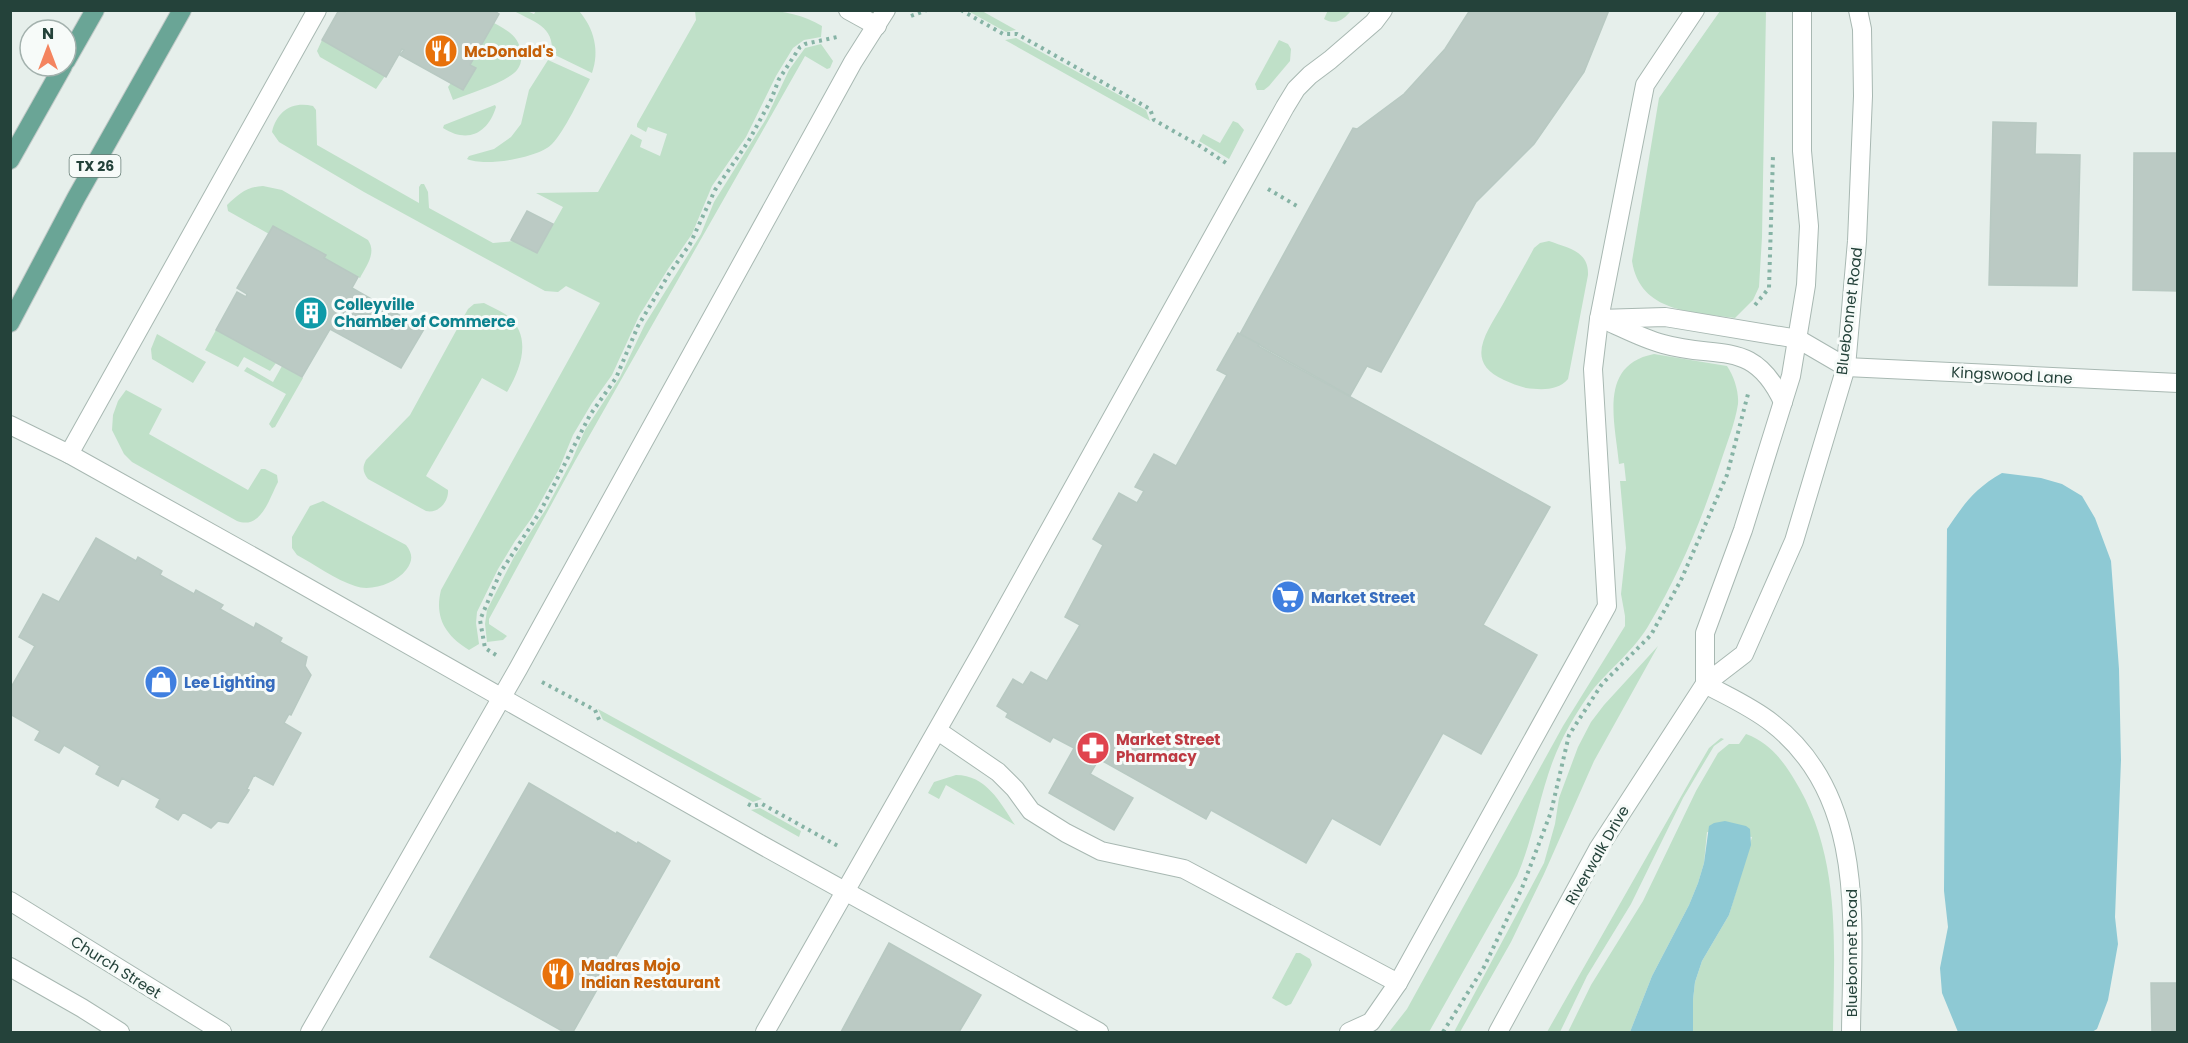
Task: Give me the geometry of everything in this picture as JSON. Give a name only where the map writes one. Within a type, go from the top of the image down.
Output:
[{"type":"main road","points":[[78,40],[95,10]]},
{"type":"main road","name":"TX 26","points":[[10,323],[76,198],[182,10]]},
{"type":"main road","points":[[10,160],[56,78]]},
{"type":"street","points":[[69,454],[317,10]]},
{"type":"street","points":[[310,1032],[502,696],[854,63],[882,18],[848,10]]},
{"type":"street","points":[[765,1032],[938,731],[1296,88],[1374,22],[1383,10]]},
{"type":"street","points":[[1350,1032],[1371,1022],[1398,983],[1607,606],[1593,369],[1599,318],[1645,85],[1695,10]]},
{"type":"street","points":[[1705,684],[1705,633],[1743,530],[1791,376],[1806,285],[1809,226],[1802,151],[1802,10]]},
{"type":"street","name":"Bluebonnet Road","points":[[1851,1032],[1853,893],[1840,821],[1809,760],[1790,739],[1772,722],[1705,684],[1744,654],[1758,623],[1794,541],[1846,367],[1857,242],[1862,107],[1862,29],[1858,10]]},
{"type":"street","points":[[1599,318],[1665,317],[1798,339],[1846,367]]},
{"type":"street","points":[[1599,318],[1662,344],[1746,359],[1762,369],[1774,383],[1783,402]]},
{"type":"street","name":"Kingswood Lane","points":[[1846,367],[2178,383]]},
{"type":"street","points":[[10,424],[69,454],[1099,1032]]},
{"type":"street","name":"Riverwalk Drive","points":[[1498,1032],[1599,849],[1705,684]]},
{"type":"street","points":[[938,731],[998,772],[1016,789],[1031,811],[1066,833],[1101,852],[1184,869],[1398,983]]},
{"type":"street","name":"Church Street","points":[[10,901],[222,1032]]},
{"type":"street","points":[[10,967],[120,1032]]},
{"type":"path","points":[[931,10],[937,10]]},
{"type":"path","points":[[961,10],[1003,34],[1017,34],[1150,109],[1154,120],[1297,206]]},
{"type":"path","points":[[1749,332],[1750,310],[1769,288],[1774,150]]},
{"type":"path","points":[[1443,1032],[1484,967],[1522,888],[1551,812],[1569,735],[1602,684],[1651,635],[1681,580],[1727,475],[1748,394],[1746,359]]},
{"type":"green space","points":[[760,10],[792,14],[822,26],[821,37],[804,40],[793,48],[776,76],[746,137],[712,186],[692,234],[639,316],[612,375],[573,435],[559,469],[531,519],[498,569],[477,612],[479,644],[469,650],[454,639],[444,625],[439,609],[441,590],[600,303],[566,286],[558,292],[545,291],[364,192],[279,142],[272,132],[274,125],[282,113],[292,106],[313,106],[316,110],[317,145],[419,203],[419,187],[424,184],[428,192],[429,208],[493,243],[514,241],[537,253],[563,207],[536,193],[598,192],[631,134],[642,140],[640,147],[660,156],[667,134],[648,127],[646,132],[637,127],[637,124],[696,20],[695,11]]},
{"type":"green space","points":[[1328,10],[1351,11],[1343,19],[1332,22],[1324,19]]},
{"type":"green space","points":[[514,11],[527,11],[534,14],[536,11],[579,11],[592,32],[594,40],[595,56],[592,73],[552,53],[552,44],[546,31],[535,22]]},
{"type":"green space","points":[[968,11],[982,11],[1016,30],[1006,32]]},
{"type":"green space","points":[[1720,11],[1766,11],[1759,287],[1753,300],[1735,318],[1686,311],[1657,300],[1646,291],[1637,278],[1632,261],[1659,98]]},
{"type":"green space","points":[[494,23],[508,31],[518,42],[521,62],[517,70],[505,79],[453,100],[448,87],[451,83],[463,90],[476,68],[470,65]]},
{"type":"green space","points":[[1016,38],[1146,110],[1150,121],[1005,40]]},
{"type":"green space","points":[[322,40],[385,76],[376,89],[320,57],[317,51]]},
{"type":"green space","points":[[1279,40],[1288,44],[1291,49],[1290,61],[1269,86],[1264,90],[1257,90],[1255,84]]},
{"type":"green space","points":[[821,44],[833,61],[830,68],[827,69],[805,56],[575,461],[489,619],[489,624],[507,636],[503,640],[487,642],[485,624],[487,610],[514,557],[546,509],[585,430],[620,377],[645,324],[701,234],[714,202],[766,119],[789,70],[805,48]]},
{"type":"green space","points":[[548,60],[590,79],[557,138],[545,149],[524,157],[486,162],[467,159],[469,156],[494,149],[511,137],[521,124],[529,90]]},
{"type":"green space","points":[[495,105],[488,124],[476,133],[461,135],[443,128],[444,125]]},
{"type":"green space","points":[[1233,121],[1244,130],[1229,159],[1199,141],[1203,134],[1220,143]]},
{"type":"green space","points":[[263,186],[282,190],[368,240],[371,255],[360,278],[324,258],[326,255],[273,226],[269,234],[228,211],[227,205],[239,194]]},
{"type":"green space","points":[[1549,241],[1581,256],[1585,261],[1588,275],[1568,379],[1554,388],[1526,388],[1492,373],[1484,364],[1481,355],[1482,346],[1485,336],[1534,248],[1540,243]]},
{"type":"green space","points":[[484,303],[505,314],[514,322],[522,341],[520,362],[507,392],[482,378],[426,476],[448,490],[447,498],[439,509],[426,511],[368,479],[364,472],[364,465],[366,460],[410,415],[468,309],[474,304]]},
{"type":"green space","points":[[216,330],[276,363],[270,371],[244,357],[238,367],[205,350]]},
{"type":"green space","points":[[157,334],[206,362],[193,383],[152,359],[151,349]]},
{"type":"green space","points":[[1654,354],[1727,366],[1736,384],[1738,404],[1735,418],[1699,523],[1661,604],[1644,633],[1591,692],[1561,742],[1548,775],[1517,876],[1429,1032],[1389,1032],[1407,1009],[1563,726],[1625,626],[1621,594],[1626,548],[1620,481],[1626,481],[1624,463],[1619,464],[1614,397],[1617,382],[1624,370],[1636,360]]},
{"type":"green space","points":[[282,366],[303,378],[275,427],[272,428],[269,424],[286,394],[244,371],[247,367],[273,382]]},
{"type":"green space","points":[[126,390],[162,409],[149,434],[248,490],[261,469],[277,475],[278,482],[258,517],[245,523],[237,521],[132,462],[124,454],[112,430],[113,415],[118,401]]},
{"type":"green space","points":[[323,501],[406,545],[411,558],[410,564],[402,575],[383,585],[361,588],[340,580],[297,555],[292,548],[292,537],[310,506]]},
{"type":"green space","points":[[1658,646],[1594,761],[1511,942],[1460,1032],[1454,1032],[1544,863],[1555,824],[1559,798],[1578,747],[1591,722]]},
{"type":"green space","points":[[598,709],[762,799],[753,802],[603,720]]},
{"type":"green space","points":[[1746,734],[1768,746],[1785,765],[1809,808],[1820,839],[1828,870],[1832,902],[1833,1032],[1693,1032],[1695,982],[1702,961],[1729,915],[1752,837],[1707,832],[1704,863],[1698,883],[1652,976],[1630,1032],[1568,1032],[1591,985],[1643,901],[1696,791],[1718,753],[1729,744],[1739,744]]},
{"type":"green space","points":[[1721,738],[1724,739],[1714,746],[1683,798],[1631,904],[1587,976],[1560,1032],[1547,1032],[1709,748]]},
{"type":"green space","points":[[956,775],[967,776],[984,785],[998,799],[1015,825],[946,785],[939,799],[928,793],[934,782]]},
{"type":"green space","points":[[760,808],[801,831],[799,837],[751,810]]},
{"type":"green space","points":[[1296,953],[1310,959],[1312,965],[1291,1004],[1286,1006],[1272,998]]},
{"type":"water","points":[[2002,473],[2041,478],[2062,484],[2082,496],[2095,518],[2111,561],[2119,669],[2121,760],[2115,917],[2118,944],[2108,1000],[2097,1029],[2092,1032],[1958,1032],[1942,993],[1940,968],[1948,927],[1944,891],[1947,529],[1971,497]]},
{"type":"water","points":[[1725,821],[1750,829],[1751,845],[1729,915],[1702,961],[1695,982],[1693,1032],[1630,1032],[1652,976],[1698,883],[1704,863],[1709,826]]},
{"type":"building","name":"McDonald's","points":[[339,10],[345,12],[345,10],[493,10],[499,14],[470,65],[476,68],[463,90],[400,55],[404,50],[402,49],[386,77],[322,40]]},
{"type":"building","points":[[1470,10],[1609,10],[1584,72],[1534,144],[1476,202],[1381,372],[1367,366],[1350,396],[1240,334],[1353,128],[1357,129],[1404,94],[1445,49]]},
{"type":"building","points":[[1993,122],[2036,123],[2035,154],[2080,155],[2077,286],[1989,285]]},
{"type":"building","points":[[2134,153],[2178,153],[2178,291],[2133,290]]},
{"type":"building","points":[[527,211],[553,224],[537,253],[511,240]]},
{"type":"building","name":"Colleyville Chamber of Commerce","points":[[273,226],[326,255],[324,258],[358,277],[352,288],[424,329],[401,368],[330,329],[302,377],[216,330],[237,292],[246,297],[247,294],[237,288]]},
{"type":"building","name":"Market Street","points":[[1238,333],[1550,507],[1483,625],[1537,655],[1481,754],[1443,733],[1380,845],[1332,818],[1306,863],[1211,810],[1206,819],[1099,759],[1090,774],[1133,798],[1114,830],[1049,793],[1074,748],[1053,737],[1050,742],[1006,717],[1008,713],[997,706],[1013,679],[1023,685],[1031,672],[1047,681],[1080,625],[1065,617],[1103,545],[1093,539],[1119,493],[1137,503],[1144,491],[1135,487],[1154,454],[1176,466],[1227,375],[1217,370]]},
{"type":"building","name":"Lee Lighting","points":[[96,538],[136,561],[138,557],[162,571],[160,575],[194,594],[196,590],[223,605],[220,609],[254,628],[256,623],[282,638],[280,642],[307,657],[305,666],[311,675],[291,715],[289,714],[284,723],[301,733],[273,785],[254,775],[247,789],[249,790],[228,823],[218,821],[211,828],[183,812],[178,820],[156,807],[160,799],[122,778],[118,786],[96,774],[100,766],[64,745],[59,753],[35,740],[40,731],[10,714],[10,689],[35,646],[19,637],[43,594],[59,602]]},
{"type":"building","points":[[529,783],[616,834],[617,832],[637,844],[638,842],[670,861],[573,1032],[564,1032],[430,957]]},
{"type":"building","points":[[889,943],[981,995],[959,1032],[841,1032]]},
{"type":"building","points":[[2151,983],[2178,983],[2178,1032],[2152,1032]]},
{"type":"place","name":"McDonald's","points":[[441,51]]},
{"type":"place","name":"Colleyville Chamber of Commerce","points":[[311,313]]},
{"type":"place","name":"Market Street","points":[[1288,597]]},
{"type":"place","name":"Lee Lighting","points":[[161,682]]},
{"type":"place","name":"Market Street Pharmacy","points":[[1093,748]]},
{"type":"place","name":"Madras Mojo Indian Restaurant","points":[[558,974]]}]
